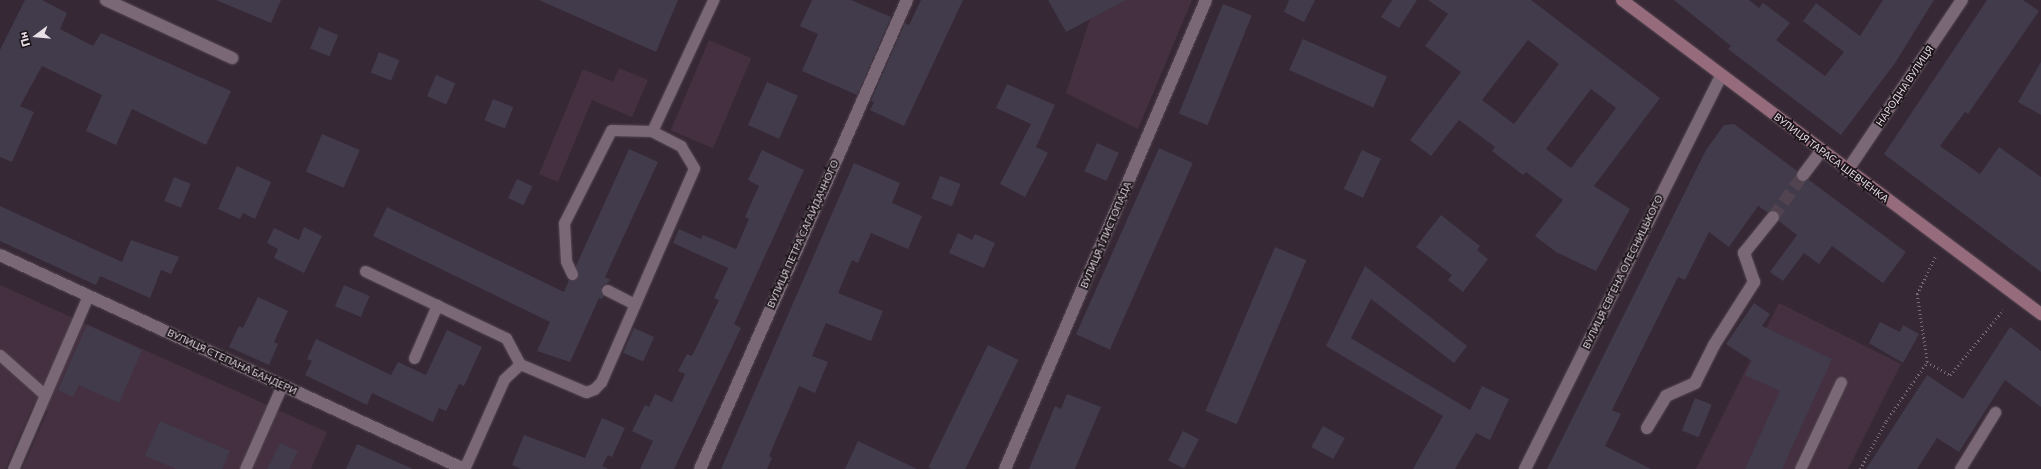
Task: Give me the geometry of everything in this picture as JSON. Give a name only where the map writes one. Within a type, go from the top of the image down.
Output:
[{"type":"main road","name":"ВУЛИЦЯ ТАРАСА ШЕВЧЕНКА","points":[[1622,0],[1847,171],[2041,314]]},
{"type":"street","points":[[106,0],[232,58]]},
{"type":"street","name":"ВУЛИЦЯ ПЕТРА САГАЙДАЧНОГО","points":[[700,469],[907,0]]},
{"type":"street","name":"ВУЛИЦЯ 1 ЛИСТОПАДА","points":[[1005,469],[1206,0]]},
{"type":"street","name":"НАРОДНА ВУЛИЦЯ","points":[[1847,171],[1962,0]]},
{"type":"street","name":"ВУЛИЦЯ ЄВГЕНА ОЛЕСНИЦЬКОГО","points":[[1525,469],[1721,76]]},
{"type":"street","points":[[1803,176],[1821,151]]},
{"type":"street","points":[[1647,428],[1666,396],[1695,383],[1714,345],[1754,282],[1744,253],[1773,217]]},
{"type":"street","name":"ВУЛИЦЯ СТЕПАНА БАНДЕРИ","points":[[0,255],[464,469]]},
{"type":"lane","points":[[652,132],[713,0]]},
{"type":"lane","points":[[365,271],[506,338],[520,364],[586,392],[594,390],[601,382],[694,168],[680,146],[652,132],[611,130],[564,223],[566,261],[572,274]]},
{"type":"lane","points":[[607,290],[635,304]]},
{"type":"lane","points":[[13,469],[88,296]]},
{"type":"lane","points":[[414,358],[437,305]]},
{"type":"lane","points":[[0,355],[45,395]]},
{"type":"lane","points":[[464,469],[504,379],[520,364]]},
{"type":"lane","points":[[1800,469],[1841,382]]},
{"type":"lane","points":[[245,469],[282,385]]},
{"type":"lane","points":[[1960,469],[1995,412]]},
{"type":"path","points":[[1860,469],[1886,421],[1927,362],[1917,294],[1936,254]]},
{"type":"path","points":[[1927,362],[1950,375],[2003,310]]},
{"type":"shaded area","points":[[1096,0],[1192,0],[1138,129],[1066,93]]},
{"type":"shaded area","points":[[709,40],[751,58],[713,148],[671,130]]},
{"type":"shaded area","points":[[619,68],[648,80],[632,117],[592,100],[558,182],[539,174],[583,69],[613,82]]},
{"type":"shaded area","points":[[0,285],[327,432],[311,469],[22,469],[48,411],[34,404],[5,469],[0,469]]},
{"type":"shaded area","points":[[1779,303],[1901,364],[1848,469],[1696,469]]},
{"type":"building","points":[[25,0],[42,0],[67,13],[60,29],[93,46],[101,33],[231,91],[206,145],[132,109],[116,145],[86,131],[102,95],[42,66],[20,106],[34,112],[12,162],[0,157],[0,50]]},
{"type":"building","points":[[216,0],[281,0],[271,23]]},
{"type":"building","points":[[539,0],[678,0],[656,52]]},
{"type":"building","points":[[812,0],[851,0],[891,17],[857,95],[802,71],[818,34],[800,26]]},
{"type":"building","points":[[921,0],[963,0],[904,126],[870,110],[874,102],[871,101],[905,23],[909,25]]},
{"type":"building","points":[[1048,0],[1126,0],[1066,32]]},
{"type":"building","points":[[1289,0],[1315,0],[1304,22],[1284,12]]},
{"type":"building","points":[[1392,0],[1417,0],[1399,28],[1381,17]]},
{"type":"building","points":[[1428,0],[1531,0],[1660,98],[1594,186],[1630,209],[1596,271],[1556,252],[1535,236],[1563,200],[1526,172],[1523,175],[1492,151],[1495,147],[1459,120],[1431,156],[1410,140],[1461,72],[1425,46],[1448,14]],"holes":[[[1528,40],[1559,64],[1514,124],[1482,100]],[[1591,89],[1616,108],[1571,168],[1546,149]]]},
{"type":"building","points":[[1674,0],[1749,0],[1759,8],[1763,3],[1790,23],[1776,40],[1825,76],[1844,52],[1803,21],[1816,3],[1860,36],[1883,0],[1934,0],[1895,63],[1841,135],[1728,49],[1731,46]]},
{"type":"building","points":[[1987,0],[2023,0],[2039,11],[1968,114],[1965,112],[1940,146],[1980,174],[1999,147],[2041,177],[2041,272],[1884,154]]},
{"type":"building","points":[[1223,4],[1252,16],[1208,125],[1179,113]]},
{"type":"building","points":[[319,27],[338,35],[329,56],[310,48]]},
{"type":"building","points":[[1303,39],[1387,76],[1373,107],[1289,70]]},
{"type":"building","points":[[379,52],[399,60],[391,81],[371,72]]},
{"type":"building","points":[[2041,62],[2041,115],[2018,102]]},
{"type":"building","points":[[436,75],[455,83],[446,104],[427,96]]},
{"type":"building","points":[[767,82],[798,96],[779,139],[748,125]]},
{"type":"building","points":[[1007,84],[1055,105],[1036,147],[1048,153],[1025,197],[1000,184],[1031,124],[996,108]]},
{"type":"building","points":[[493,99],[513,107],[505,129],[484,120]]},
{"type":"building","points":[[1734,124],[1797,171],[1799,181],[1809,180],[1906,252],[1883,283],[1832,246],[1819,264],[1804,253],[1783,281],[1770,272],[1797,235],[1779,221],[1777,211],[1767,212],[1758,206],[1729,247],[1709,232],[1685,280],[1678,277],[1612,410],[1621,414],[1605,446],[1651,469],[1547,469],[1706,150],[1724,125]]},
{"type":"building","points":[[322,134],[360,150],[344,188],[306,172]]},
{"type":"building","points":[[1097,143],[1119,153],[1106,181],[1084,171]]},
{"type":"building","points":[[1159,148],[1193,163],[1110,349],[1076,334]]},
{"type":"building","points":[[629,149],[658,162],[605,277],[611,280],[601,287],[604,296],[602,299],[599,298],[570,362],[537,351],[550,322],[373,236],[387,207],[564,292],[569,280],[578,278],[576,266]]},
{"type":"building","points":[[762,150],[804,170],[734,324],[741,328],[674,469],[640,469],[653,441],[632,431],[645,405],[649,407],[655,394],[672,402],[685,374],[678,371],[687,354],[692,356],[719,300],[714,298],[728,268],[673,243],[679,229],[701,239],[703,235],[736,249],[749,219],[745,217],[759,186],[748,180]]},
{"type":"building","points":[[1362,150],[1381,159],[1363,198],[1344,189]]},
{"type":"building","points":[[854,163],[900,183],[892,203],[922,216],[908,249],[871,233],[858,263],[852,260],[838,293],[883,311],[871,341],[826,323],[812,356],[828,362],[815,393],[799,386],[769,456],[772,458],[767,469],[721,469]]},
{"type":"building","points":[[237,166],[271,182],[255,219],[243,213],[240,219],[218,209]]},
{"type":"building","points":[[940,176],[961,184],[952,206],[931,198]]},
{"type":"building","points":[[174,177],[191,184],[181,208],[164,201]]},
{"type":"building","points":[[517,179],[532,186],[524,205],[508,198]]},
{"type":"building","points":[[0,206],[122,262],[131,240],[179,257],[171,274],[161,270],[150,298],[100,276],[96,285],[0,241]]},
{"type":"building","points":[[1441,215],[1480,246],[1477,250],[1488,259],[1463,292],[1448,280],[1452,275],[1416,247]]},
{"type":"building","points":[[304,227],[322,236],[304,273],[274,258],[278,249],[267,243],[274,228],[299,240]]},
{"type":"building","points":[[958,233],[972,240],[975,234],[995,243],[984,268],[949,253]]},
{"type":"building","points":[[1275,247],[1306,260],[1237,424],[1205,411]]},
{"type":"building","points":[[1365,266],[1467,346],[1454,363],[1371,299],[1351,338],[1470,410],[1482,386],[1509,399],[1490,440],[1476,433],[1455,469],[1413,469],[1443,416],[1326,346]]},
{"type":"building","points":[[344,285],[370,296],[361,317],[335,306]]},
{"type":"building","points":[[258,297],[288,311],[274,342],[278,344],[269,365],[229,347],[239,326],[243,328]]},
{"type":"building","points":[[1754,303],[1770,314],[1762,326],[1832,359],[1782,469],[1745,469],[1780,391],[1745,375],[1752,361],[1726,344]]},
{"type":"building","points":[[1880,322],[1900,332],[1903,325],[1919,334],[1903,363],[1869,343]]},
{"type":"building","points":[[87,325],[142,350],[119,403],[79,385],[73,397],[58,390]]},
{"type":"building","points":[[2010,327],[2041,351],[2041,407],[2005,380],[1959,452],[1937,438],[1917,469],[1866,469],[1927,375],[1963,399]]},
{"type":"building","points":[[634,328],[654,337],[643,362],[623,353]]},
{"type":"building","points":[[447,330],[482,347],[464,386],[459,384],[446,411],[439,408],[433,422],[372,393],[367,405],[305,375],[312,361],[307,359],[316,339],[391,375],[398,362],[426,375]]},
{"type":"building","points":[[988,345],[1019,360],[965,469],[932,469],[928,467]]},
{"type":"building","points":[[1067,394],[1101,407],[1075,469],[1029,469],[1055,406],[1061,409]]},
{"type":"building","points":[[1695,398],[1712,405],[1699,437],[1682,430]]},
{"type":"building","points":[[602,418],[625,428],[612,457],[608,455],[602,466],[608,469],[521,469],[512,465],[524,435],[585,458]]},
{"type":"building","points":[[160,421],[230,451],[222,469],[176,469],[145,456]]},
{"type":"building","points":[[1323,426],[1345,438],[1333,459],[1311,447]]},
{"type":"building","points":[[1183,431],[1199,439],[1184,469],[1168,460]]},
{"type":"building","points":[[858,441],[917,469],[845,469]]},
{"type":"building","points":[[280,443],[298,451],[289,469],[267,469]]},
{"type":"building","points":[[357,444],[413,469],[346,469]]},
{"type":"tunnel","points":[[1773,217],[1803,175]]}]
